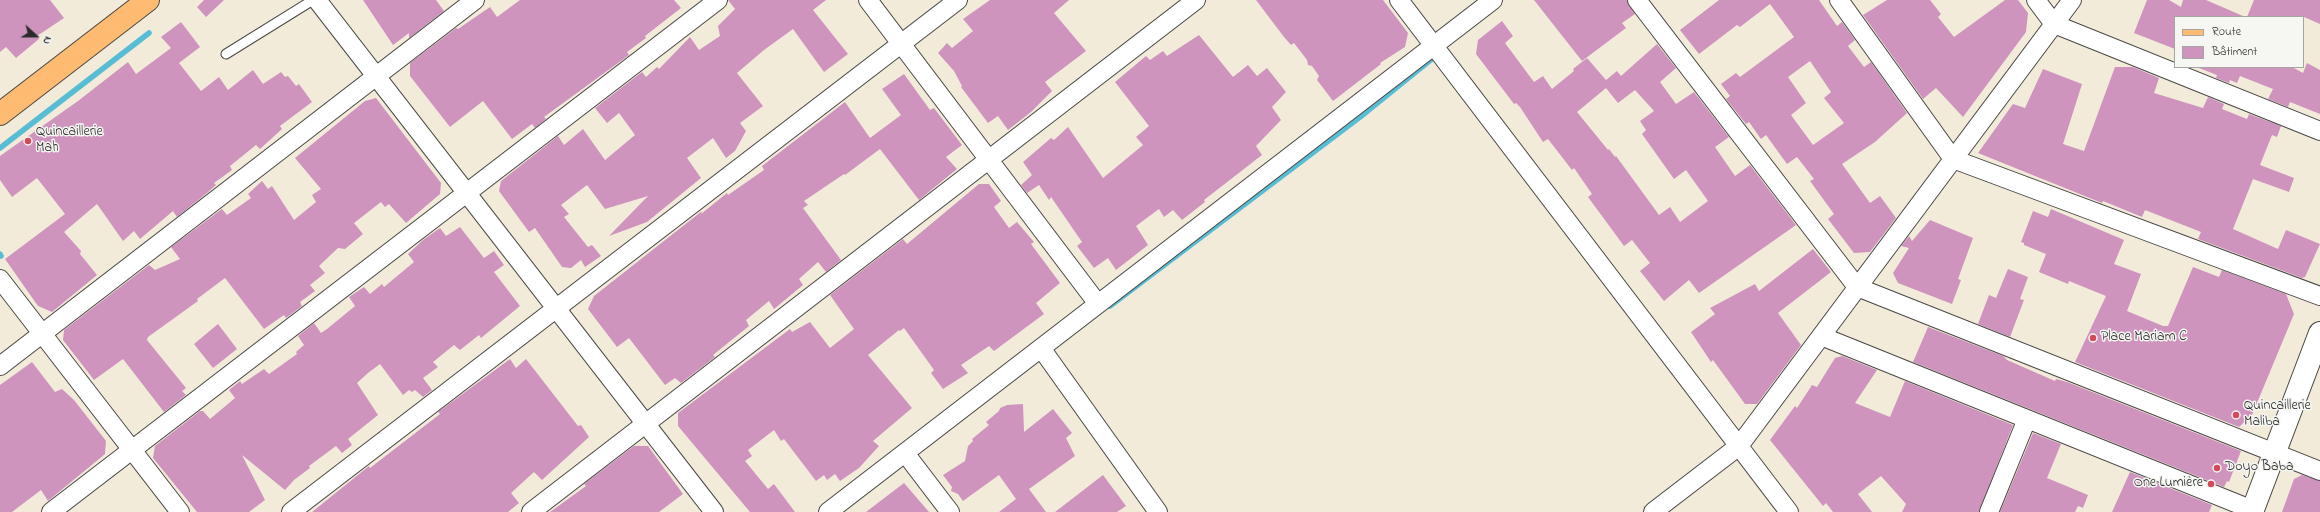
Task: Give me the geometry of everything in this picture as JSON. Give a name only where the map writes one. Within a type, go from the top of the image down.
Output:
[{"type":"main road","points":[[0,114],[148,0]]},
{"type":"street","points":[[317,0],[714,512]]},
{"type":"street","points":[[0,366],[475,0]]},
{"type":"street","points":[[51,512],[718,0]]},
{"type":"street","points":[[868,0],[1098,304]]},
{"type":"street","points":[[291,512],[958,0]]},
{"type":"street","points":[[531,512],[1196,0]]},
{"type":"street","points":[[1399,0],[1789,512]]},
{"type":"street","points":[[828,512],[1494,0]]},
{"type":"street","points":[[1637,0],[1857,287],[2320,471]]},
{"type":"street","points":[[1839,0],[1953,159],[2320,296]]},
{"type":"street","points":[[2036,0],[2054,24],[2320,131]]},
{"type":"street","points":[[1653,512],[1739,446],[2072,0]]},
{"type":"street","points":[[0,279],[180,512]]},
{"type":"street","points":[[1821,336],[2252,511],[2320,333]]},
{"type":"street","points":[[1041,348],[1158,512]]},
{"type":"street","points":[[1989,512],[2027,419]]},
{"type":"street","points":[[905,453],[950,512]]},
{"type":"lane","points":[[226,54],[313,0]]},
{"type":"building","points":[[0,0],[50,0],[64,18],[37,36],[39,39],[16,58],[6,47],[0,52]]},
{"type":"building","points":[[204,0],[224,0],[206,17],[197,7]]},
{"type":"building","points":[[363,0],[436,0],[444,11],[409,38],[409,33],[393,45]]},
{"type":"building","points":[[520,0],[674,0],[681,8],[627,52],[629,55],[544,117],[546,119],[535,128],[532,124],[512,139],[483,101],[450,127],[410,76],[410,63],[456,28],[458,29],[490,7],[497,17]]},
{"type":"building","points":[[728,0],[826,0],[813,10],[848,54],[824,72],[793,29],[764,50],[737,73],[763,106],[740,123],[746,131],[735,151],[726,158],[713,138],[687,158],[701,178],[647,222],[609,236],[648,196],[605,209],[587,185],[561,205],[569,214],[564,217],[588,247],[592,245],[601,256],[585,267],[581,260],[571,268],[562,267],[535,228],[529,232],[499,191],[501,181],[558,136],[564,145],[583,129],[605,160],[635,135],[619,113],[607,123],[595,108],[642,72],[646,77],[657,67],[659,69],[690,37],[699,50],[720,36],[718,26],[735,9]]},
{"type":"building","points":[[990,0],[1069,0],[1054,13],[1086,51],[1045,82],[1052,91],[1031,112],[1008,130],[998,116],[988,123],[961,87],[962,86],[954,71],[938,53],[947,43],[952,48],[973,31],[963,19]]},
{"type":"building","points":[[1256,0],[1383,0],[1408,33],[1405,47],[1380,63],[1381,64],[1333,101],[1317,80],[1319,76],[1312,66],[1308,65],[1307,60],[1294,43],[1291,45],[1284,37]]},
{"type":"building","points":[[1534,0],[1627,0],[1635,14],[1622,23],[1626,28],[1582,61]]},
{"type":"building","points":[[1719,0],[1819,0],[1837,26],[1842,22],[1855,40],[1848,46],[1864,67],[1871,62],[1907,113],[1875,142],[1842,164],[1870,203],[1880,196],[1896,218],[1870,252],[1854,253],[1828,219],[1834,214],[1810,181],[1814,179],[1797,157],[1787,164],[1766,135],[1761,139],[1749,122],[1746,124],[1726,99],[1730,96],[1721,84],[1736,73],[1740,77],[1794,37],[1770,4],[1740,27],[1737,25],[1699,54],[1680,30]],"holes":[[[1810,61],[1831,92],[1824,98],[1844,123],[1813,145],[1791,115],[1806,103],[1788,77]]]},
{"type":"building","points":[[1887,0],[1930,0],[1941,14],[1938,17],[1954,37],[2005,0],[2018,0],[2028,13],[2026,32],[1963,117],[1936,88],[1923,99],[1863,15]]},
{"type":"building","points":[[2147,0],[2169,0],[2181,7],[2183,0],[2206,0],[2243,16],[2174,16],[2174,49],[2134,33]]},
{"type":"building","points":[[2254,0],[2320,0],[2320,24],[2304,16],[2247,16]]},
{"type":"building","points":[[1502,21],[1513,36],[1505,43],[1534,82],[1543,76],[1552,89],[1587,58],[1606,80],[1617,71],[1621,76],[1657,44],[1676,68],[1660,82],[1676,104],[1694,92],[1729,137],[1715,147],[1735,176],[1750,165],[1796,225],[1699,293],[1689,280],[1664,301],[1640,271],[1650,263],[1632,240],[1624,246],[1588,197],[1592,194],[1574,168],[1572,170],[1548,139],[1543,142],[1520,107],[1516,103],[1514,104],[1476,54],[1478,40]],"holes":[[[1606,88],[1618,103],[1635,90],[1654,111],[1640,121],[1646,130],[1642,134],[1674,179],[1686,170],[1708,201],[1680,222],[1670,207],[1659,215],[1616,156],[1615,157],[1609,149],[1608,150],[1577,112]]]},
{"type":"building","points":[[181,22],[200,47],[179,63],[201,91],[219,77],[228,90],[253,70],[263,84],[281,72],[285,77],[288,76],[296,86],[299,84],[312,102],[280,126],[282,129],[260,149],[256,145],[230,166],[232,170],[214,183],[216,185],[177,217],[173,211],[140,239],[134,231],[123,241],[97,204],[64,232],[81,251],[80,254],[97,275],[52,312],[38,306],[5,259],[65,214],[37,178],[12,197],[0,180],[0,156],[78,101],[128,62],[136,74],[171,48],[161,37]]},
{"type":"building","points":[[1199,35],[1233,77],[1248,65],[1257,76],[1267,68],[1286,92],[1272,107],[1281,120],[1256,146],[1262,155],[1204,200],[1205,202],[1182,220],[1173,210],[1164,217],[1159,209],[1136,226],[1148,245],[1116,270],[1108,258],[1094,268],[1077,246],[1082,242],[1051,197],[1049,200],[1039,185],[1027,193],[1021,185],[1032,175],[1023,162],[1051,138],[1054,140],[1068,127],[1103,178],[1143,145],[1136,137],[1149,126],[1115,82],[1146,56],[1150,60],[1163,51],[1167,56]]},
{"type":"building","points":[[2307,63],[2320,70],[2320,114],[2290,102],[2288,107],[2268,99],[2273,89],[2240,76],[2237,83],[2230,80],[2229,83],[2216,78],[2217,75],[2199,68],[2294,68],[2303,73]]},
{"type":"building","points":[[2115,67],[2133,67],[2159,78],[2154,93],[2203,108],[2208,97],[2224,104],[2222,109],[2247,119],[2249,114],[2281,126],[2277,137],[2272,135],[2260,165],[2294,178],[2289,192],[2253,179],[2233,229],[2278,249],[2286,230],[2320,244],[2305,277],[2302,278],[2198,239],[2201,232],[2145,210],[2142,217],[2103,201],[2102,203],[1978,153],[2013,104],[2025,108],[2043,69],[2082,84],[2063,144],[2084,151]]},
{"type":"building","points":[[904,74],[930,110],[934,108],[962,145],[946,157],[957,169],[919,200],[880,149],[845,175],[844,174],[804,201],[808,205],[803,208],[841,260],[826,272],[818,262],[799,279],[803,285],[774,309],[769,301],[746,320],[749,326],[713,355],[715,357],[681,383],[675,378],[665,385],[629,338],[617,347],[588,309],[594,296],[702,211],[701,214],[727,193],[728,195],[764,170],[762,166],[845,102],[870,138],[901,115],[882,89]]},
{"type":"building","points":[[376,98],[441,183],[440,194],[406,223],[389,204],[385,207],[381,202],[354,223],[363,234],[345,249],[338,248],[319,266],[325,273],[310,285],[315,291],[300,302],[302,306],[286,318],[284,315],[264,329],[225,278],[197,299],[198,301],[148,337],[147,340],[186,388],[182,391],[186,395],[164,412],[123,359],[94,380],[63,340],[64,330],[149,265],[155,270],[180,259],[171,247],[222,209],[227,215],[251,198],[248,194],[262,181],[268,189],[272,186],[294,220],[316,202],[312,195],[321,189],[295,158],[365,101]]},
{"type":"building","points":[[979,184],[989,184],[1001,201],[994,207],[1009,228],[1017,222],[1034,242],[1031,244],[1060,283],[1036,303],[1044,314],[994,351],[989,346],[961,365],[968,373],[943,389],[931,373],[934,370],[904,328],[900,331],[899,330],[868,355],[912,408],[873,441],[879,446],[859,468],[840,481],[835,474],[827,480],[824,475],[816,481],[784,439],[781,441],[774,430],[748,450],[752,456],[745,461],[768,489],[774,484],[795,512],[750,512],[678,426],[678,413],[790,329],[792,332],[810,322],[830,348],[854,329],[830,295],[903,239],[907,244]]},
{"type":"building","points":[[2051,209],[2124,240],[2114,264],[2141,274],[2127,311],[2163,326],[2168,326],[2193,267],[2219,277],[2222,270],[2286,294],[2294,314],[2252,415],[2239,427],[2075,362],[2106,296],[2069,281],[2068,284],[2039,272],[2046,254],[2024,245],[2024,243],[2021,242],[2033,211],[2048,217]]},
{"type":"building","points":[[1930,220],[1973,238],[1958,279],[1961,280],[1952,304],[1898,283],[1893,273],[1909,248],[1901,246],[1909,236],[1912,241]]},
{"type":"building","points":[[460,227],[484,258],[494,251],[504,265],[494,272],[520,306],[481,338],[479,335],[460,350],[454,345],[433,362],[438,367],[423,378],[432,390],[423,397],[415,390],[412,392],[409,390],[403,395],[380,364],[368,373],[357,383],[378,415],[348,439],[352,445],[342,453],[336,446],[309,466],[310,468],[294,480],[285,490],[242,455],[265,500],[249,512],[197,512],[153,458],[155,446],[200,411],[203,411],[210,419],[235,398],[229,390],[240,381],[242,384],[264,369],[269,374],[297,354],[296,352],[304,345],[298,336],[314,323],[321,333],[327,329],[355,306],[349,297],[364,287],[370,294],[382,284],[384,287],[414,262],[408,254],[423,240],[440,228],[446,236]]},
{"type":"building","points":[[1813,249],[1831,272],[1778,313],[1801,345],[1757,404],[1745,404],[1713,360],[1711,362],[1691,332],[1715,314],[1710,308],[1755,284],[1759,291]]},
{"type":"building","points":[[2008,269],[2028,277],[2020,299],[2024,300],[2010,337],[1978,324],[1989,295],[1996,298]]},
{"type":"building","points":[[218,324],[237,349],[213,368],[194,344]]},
{"type":"building","points":[[1928,327],[2003,356],[2007,360],[2055,381],[2056,379],[2067,382],[2241,451],[2229,482],[2227,481],[2224,487],[1913,362]]},
{"type":"building","points":[[1842,356],[1877,370],[1855,403],[1890,417],[1905,381],[2013,425],[1979,512],[1902,512],[1906,504],[1881,476],[1858,494],[1872,512],[1833,512],[1826,503],[1823,506],[1770,440],[1795,406],[1797,408],[1812,385],[1817,387],[1835,358]]},
{"type":"building","points":[[510,359],[516,368],[526,359],[578,426],[581,425],[589,437],[542,480],[534,472],[511,493],[519,503],[508,512],[312,512],[369,466],[370,468],[440,414],[438,412]]},
{"type":"building","points":[[32,362],[55,392],[62,389],[74,400],[106,441],[105,454],[48,501],[41,490],[12,512],[0,512],[0,385]]},
{"type":"building","points":[[1023,404],[1024,432],[1053,409],[1072,433],[1066,438],[1075,456],[1029,489],[1046,512],[999,512],[1016,499],[999,475],[963,501],[958,494],[951,491],[952,487],[943,475],[965,461],[968,446],[973,441],[972,439],[989,425],[986,422],[999,411],[1000,408],[1007,405]]},
{"type":"building","points":[[2033,433],[2061,444],[2047,478],[2088,495],[2083,508],[2078,506],[2075,512],[2000,512]]},
{"type":"building","points":[[634,446],[648,446],[683,494],[659,512],[550,512],[586,486],[584,484]]},
{"type":"building","points":[[2130,472],[2212,505],[2209,512],[2112,512]]},
{"type":"building","points":[[1103,475],[1126,506],[1117,512],[1055,512]]},
{"type":"building","points":[[2302,475],[2320,481],[2320,512],[2282,512],[2294,479]]},
{"type":"building","points":[[904,483],[929,512],[866,512]]},
{"type":"waterway","points":[[0,148],[149,33]]},
{"type":"waterway","points":[[1110,306],[1360,117],[1433,58]]},
{"type":"place","name":"Quincaillerie Mah","points":[[28,141]]},
{"type":"place","name":"Place Mariam C","points":[[2093,338]]},
{"type":"place","name":"Quincaillerie Maliba","points":[[2236,415]]},
{"type":"place","name":"Doyo Baba","points":[[2217,468]]},
{"type":"place","name":"One Lumière","points":[[2211,484]]}]
